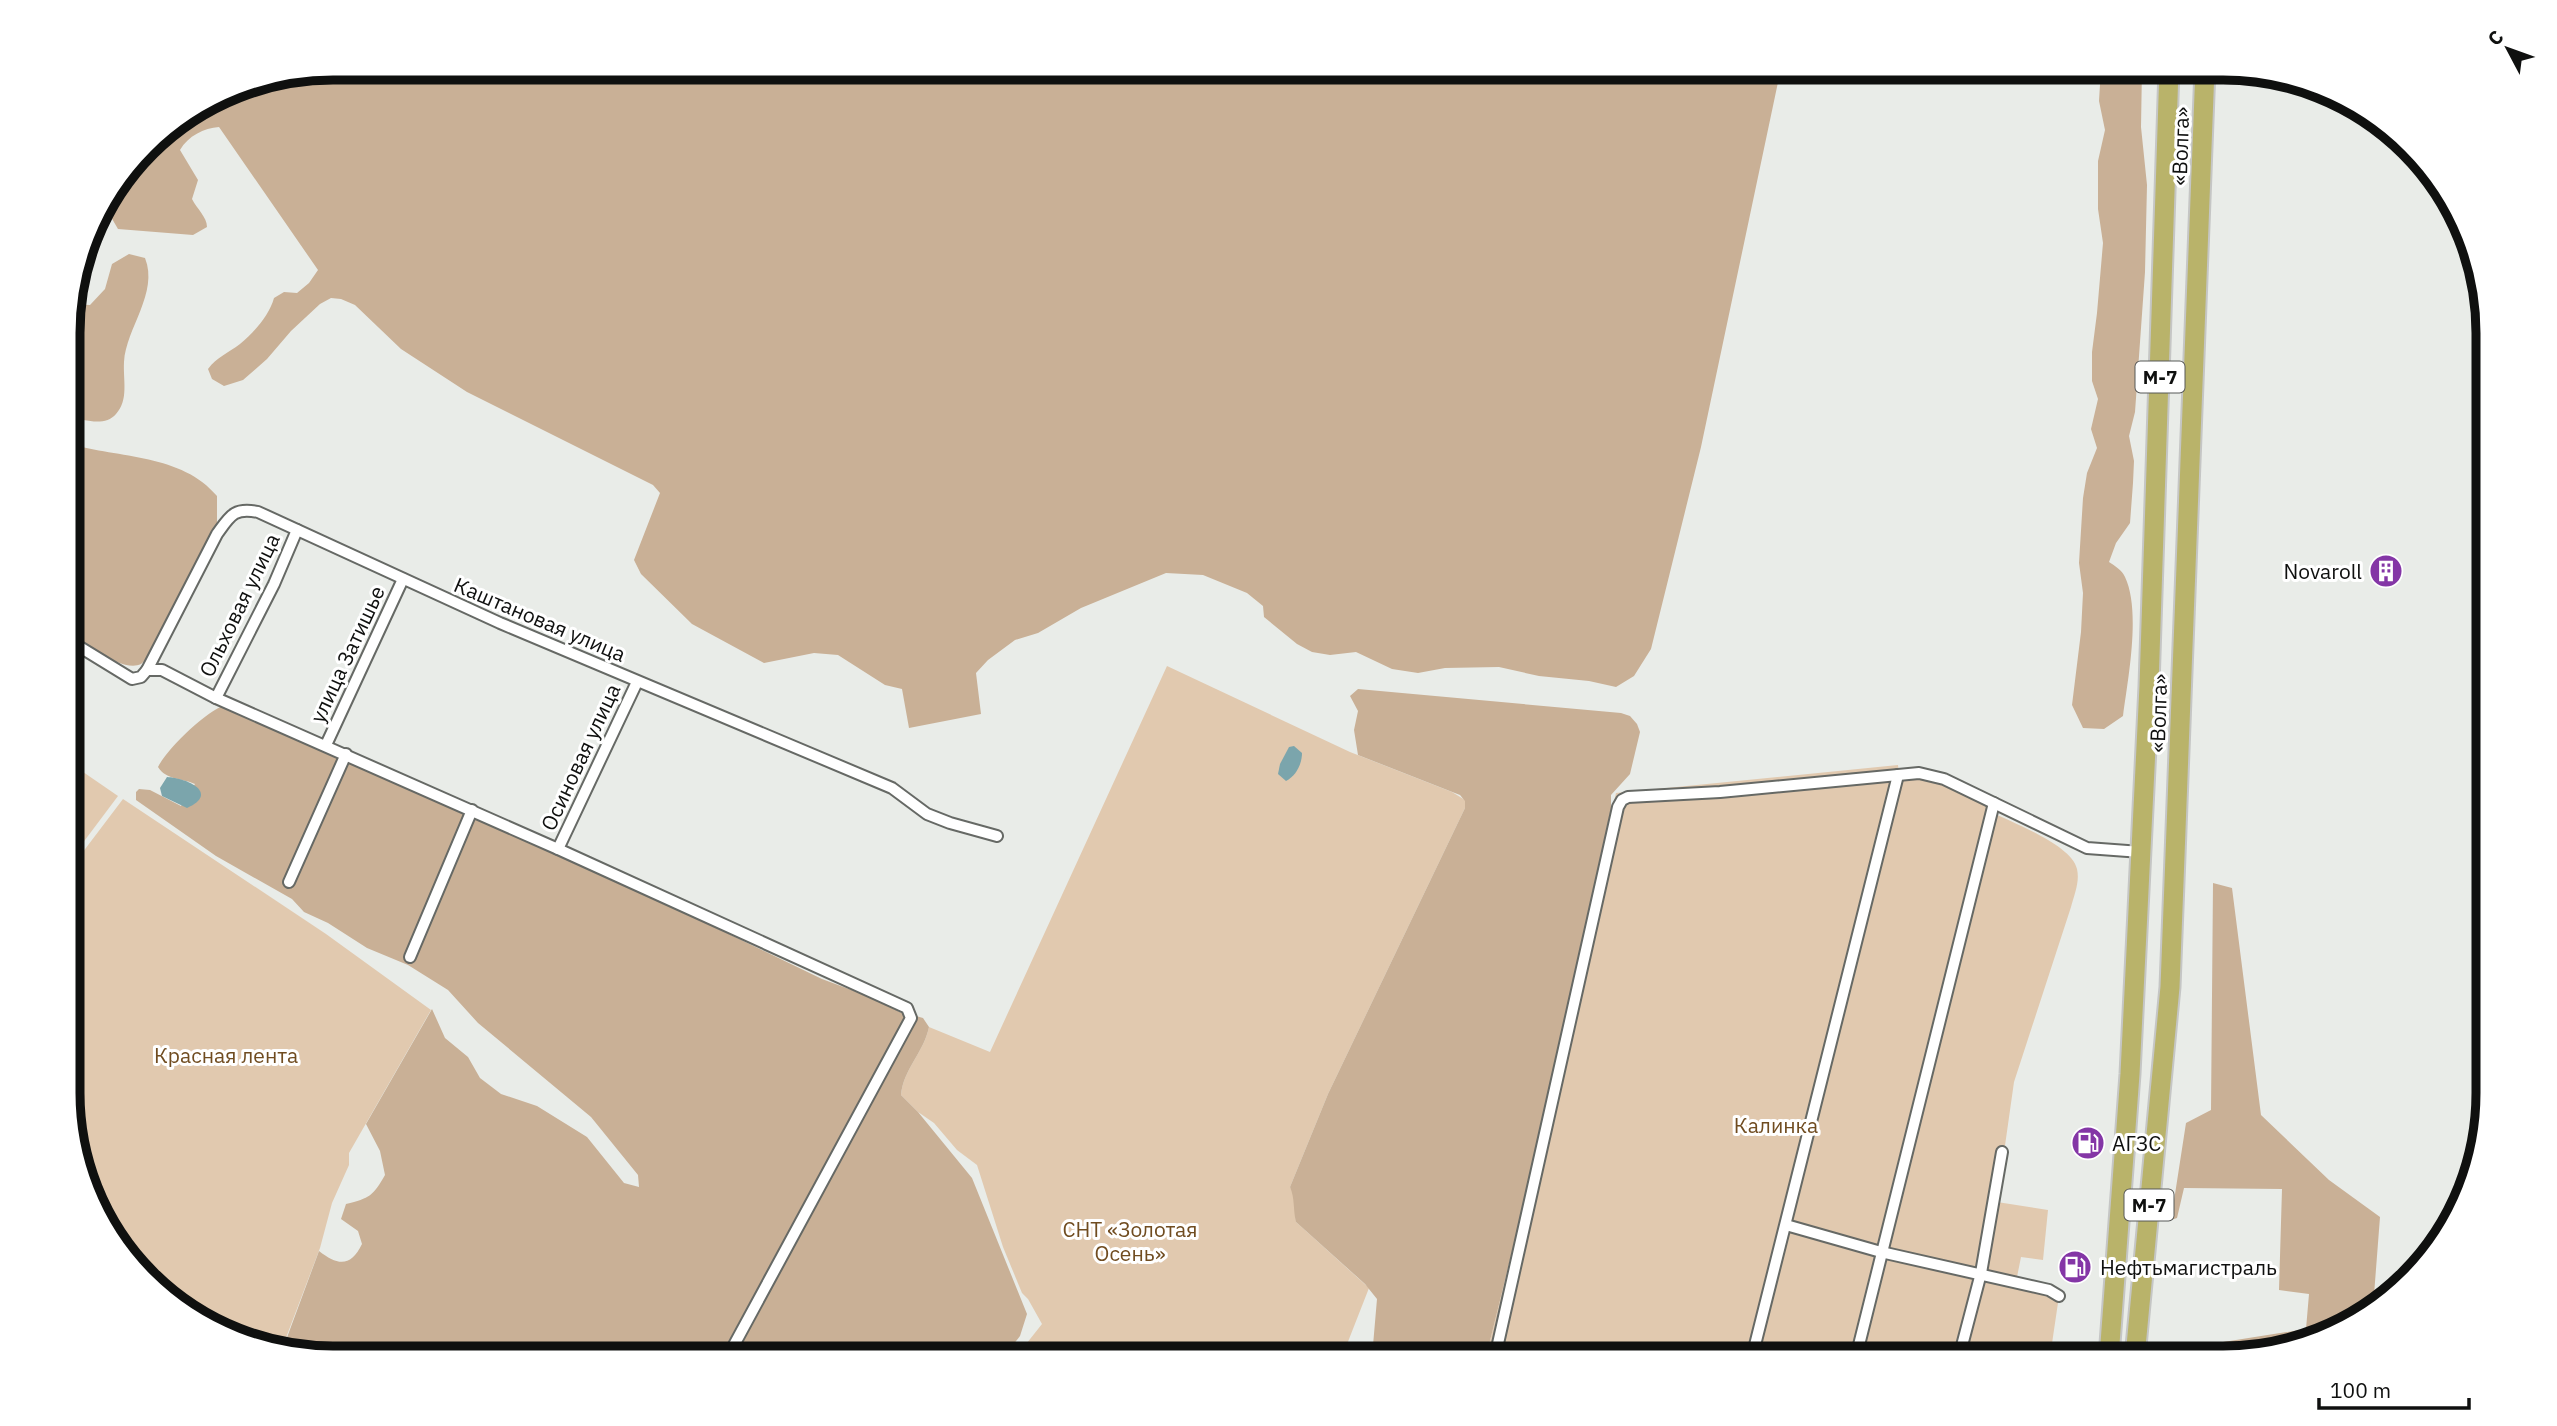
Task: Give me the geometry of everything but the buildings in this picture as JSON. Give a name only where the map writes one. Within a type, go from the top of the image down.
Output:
[{"type":"highway","name":"«Волга»","points":[[2110,1346],[2130,1074],[2141,852],[2153,590],[2169,80]]},
{"type":"highway","name":"«Волга»","points":[[2136,1346],[2170,987],[2205,80]]},
{"type":"street","name":"Каштановая улица","points":[[148,670],[217,534],[230,516],[246,509],[258,512],[637,682],[892,789],[927,814],[997,836]]},
{"type":"street","name":"Ольховая улица","points":[[216,698],[274,584],[297,530]]},
{"type":"street","name":"улица Затишье","points":[[326,745],[403,579]]},
{"type":"street","points":[[80,647],[132,679],[141,677],[148,670],[162,670],[216,698],[472,810],[907,1008],[911,1018],[733,1346]]},
{"type":"street","name":"Осиновая улица","points":[[558,849],[637,682]]},
{"type":"street","points":[[289,882],[346,754]]},
{"type":"street","points":[[1497,1346],[1583,955],[1618,807],[1622,800],[1628,797],[1732,791],[1919,773],[1944,779],[2087,848],[2141,852]]},
{"type":"street","points":[[1755,1346],[1898,775]]},
{"type":"street","points":[[1859,1346],[1994,803]]},
{"type":"street","points":[[410,957],[472,810]]},
{"type":"street","points":[[1962,1346],[1981,1273],[2002,1152]]},
{"type":"street","points":[[1786,1225],[1881,1252],[2049,1290],[2059,1296]]},
{"type":"green space","name":"СНТ «Золотая Осень»","points":[[1167,666],[1350,752],[1452,792],[1465,800],[1465,808],[1328,1094],[1290,1187],[1294,1194],[1296,1222],[1369,1288],[1346,1346],[1025,1346],[1042,1324],[1022,1293],[1003,1247],[977,1165],[957,1150],[934,1123],[901,1095],[906,1077],[929,1027],[990,1052]]},
{"type":"green space","name":"Калинка","points":[[1898,765],[1899,774],[1919,773],[1994,803],[1991,812],[2053,843],[2073,860],[2078,874],[2071,907],[2014,1082],[1997,1202],[2048,1210],[2043,1260],[2021,1257],[2016,1282],[2059,1296],[2052,1346],[1489,1346],[1524,1203],[1616,793]]},
{"type":"green space","points":[[80,770],[118,796],[80,847]]},
{"type":"green space","name":"Красная лента","points":[[123,799],[326,934],[431,1010],[349,1153],[349,1165],[332,1203],[320,1248],[285,1341],[237,1326],[207,1312],[179,1293],[133,1247],[114,1219],[100,1189],[85,1142],[81,1109],[80,856]]},
{"type":"shaded area","points":[[1778,80],[1701,447],[1651,649],[1634,676],[1616,687],[1589,681],[1539,676],[1499,667],[1445,668],[1418,673],[1392,669],[1356,652],[1330,655],[1312,652],[1297,644],[1264,617],[1263,606],[1247,593],[1203,575],[1166,573],[1081,608],[1038,633],[1015,640],[988,660],[976,673],[981,714],[909,728],[902,689],[885,685],[838,655],[814,653],[764,663],[692,624],[641,574],[634,560],[660,493],[653,485],[467,392],[401,349],[355,305],[331,298],[320,304],[291,331],[267,359],[243,380],[224,386],[212,379],[208,369],[256,329],[269,311],[274,298],[284,292],[297,293],[309,283],[318,270],[219,127],[197,134],[180,150],[198,180],[192,199],[204,216],[207,227],[193,235],[118,229],[110,215],[114,207],[143,167],[179,133],[207,114],[252,94],[284,85],[317,81]]},
{"type":"shaded area","points":[[2100,80],[2142,80],[2141,127],[2147,185],[2145,272],[2135,412],[2129,436],[2134,461],[2130,523],[2116,543],[2109,562],[2124,575],[2130,591],[2132,645],[2123,716],[2104,729],[2083,728],[2072,705],[2081,632],[2083,593],[2079,563],[2083,498],[2087,473],[2097,448],[2091,429],[2098,399],[2092,381],[2092,352],[2103,243],[2098,209],[2098,161],[2105,130],[2099,101]]},
{"type":"shaded area","points":[[129,254],[145,258],[148,284],[126,349],[123,402],[111,418],[94,421],[80,419],[81,317],[82,305],[90,305],[105,289],[112,264]]},
{"type":"shaded area","points":[[80,447],[168,465],[203,482],[217,496],[217,524],[147,658],[141,664],[125,665],[80,641]]},
{"type":"shaded area","points":[[1358,689],[1621,713],[1630,716],[1640,732],[1630,774],[1611,795],[1611,809],[1524,1203],[1489,1346],[1373,1346],[1377,1299],[1365,1284],[1296,1222],[1295,1218],[1290,1187],[1328,1094],[1465,808],[1465,801],[1460,795],[1358,755],[1354,730],[1358,711],[1350,696]]},
{"type":"shaded area","points":[[225,705],[648,895],[822,979],[865,995],[908,1016],[730,1346],[334,1346],[286,1341],[319,1251],[344,1262],[358,1252],[362,1244],[358,1231],[341,1219],[346,1204],[370,1195],[385,1175],[380,1151],[366,1124],[432,1009],[445,1038],[468,1057],[480,1078],[501,1094],[537,1106],[587,1137],[624,1183],[639,1187],[638,1175],[591,1117],[478,1023],[448,990],[408,965],[367,948],[328,923],[304,912],[292,899],[216,856],[136,800],[136,792],[139,789],[150,790],[181,806],[195,784],[170,777],[158,767],[188,731]]},
{"type":"shaded area","points":[[2213,883],[2232,888],[2261,1115],[2329,1180],[2380,1217],[2375,1295],[2350,1312],[2289,1337],[2240,1345],[2198,1346],[2306,1329],[2309,1294],[2279,1290],[2282,1189],[2184,1188],[2177,1218],[2171,1220],[2186,1123],[2211,1110]]},
{"type":"shaded area","points":[[916,1016],[923,1018],[929,1027],[906,1077],[901,1095],[972,1178],[1027,1314],[1020,1336],[1012,1346],[737,1346]]},
{"type":"water","points":[[1294,746],[1302,753],[1301,761],[1295,773],[1286,781],[1278,774],[1280,764],[1289,747]]},
{"type":"water","points":[[167,777],[191,783],[197,787],[201,797],[187,808],[162,796],[160,788]]},
{"type":"place","name":"Novaroll","points":[[2386,571]]},
{"type":"place","name":"АГЗС","points":[[2088,1143]]},
{"type":"place","name":"Нефтьмагистраль","points":[[2075,1267]]}]
